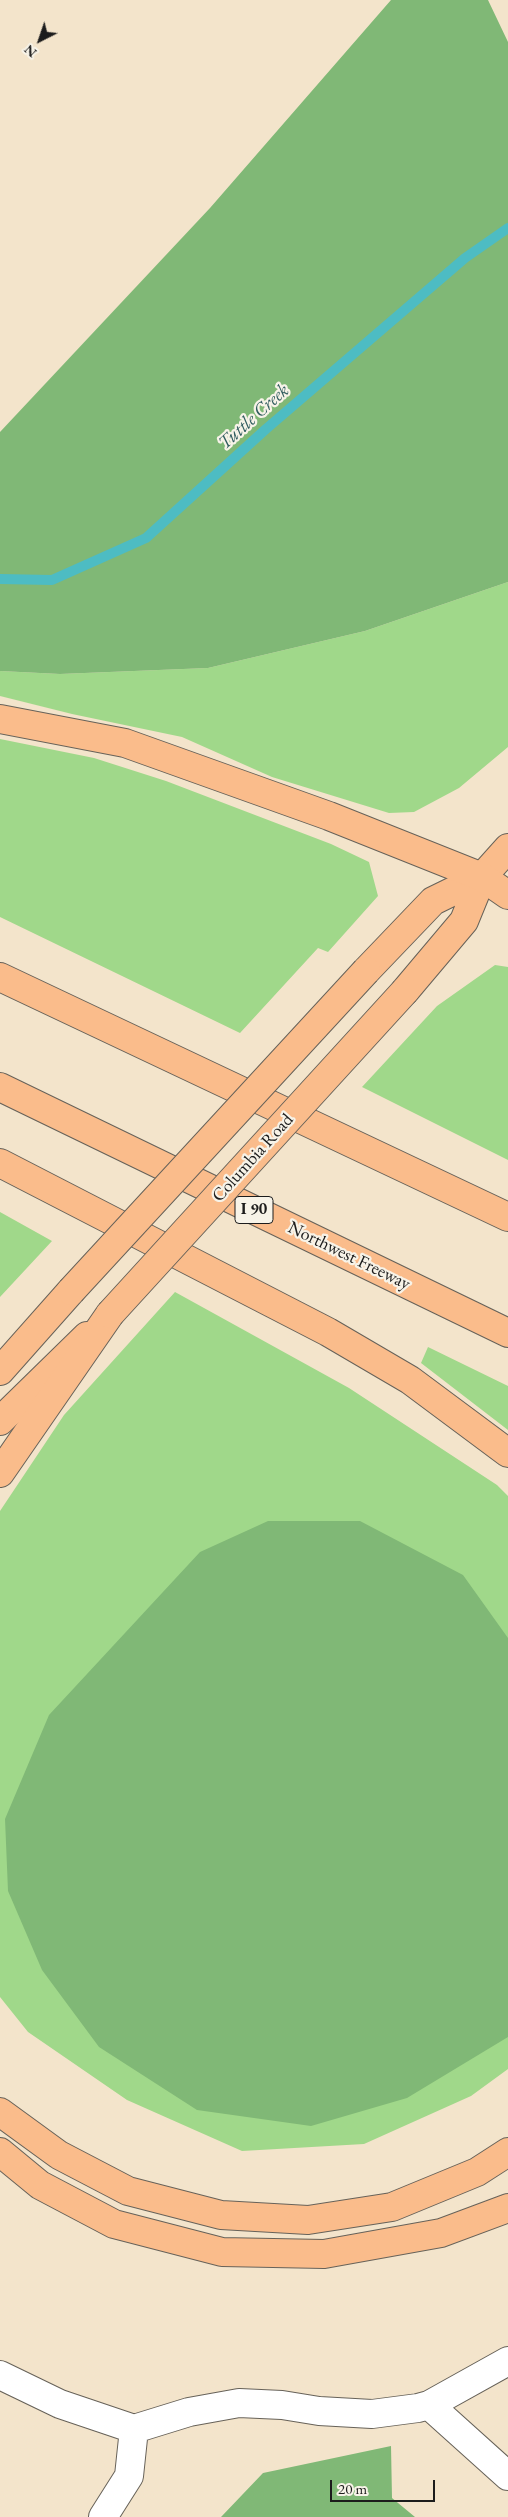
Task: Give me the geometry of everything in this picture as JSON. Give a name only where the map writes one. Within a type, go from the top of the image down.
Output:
[{"type":"main road","points":[[0,719],[125,742],[329,816],[482,877],[508,895]]},
{"type":"main road","name":"Columbia Road","points":[[0,1421],[110,1314],[406,991],[464,921],[482,877],[508,848]]},
{"type":"main road","name":"Columbia Road","points":[[0,1371],[71,1291],[433,901],[482,877]]},
{"type":"main road","points":[[0,977],[508,1218]]},
{"type":"main road","name":"Northwest Freeway","points":[[0,1087],[508,1333]]},
{"type":"main road","points":[[0,1163],[328,1332],[410,1380],[508,1453]]},
{"type":"main road","points":[[0,1473],[110,1314]]},
{"type":"main road","points":[[0,2112],[58,2155],[128,2191],[221,2215],[308,2220],[392,2208],[478,2172],[508,2152]]},
{"type":"main road","points":[[0,2152],[40,2185],[114,2224],[222,2252],[324,2254],[441,2233],[508,2208]]},
{"type":"lane","points":[[0,2375],[60,2404],[134,2429],[189,2412],[239,2403],[282,2405],[319,2411],[372,2414],[429,2405],[508,2361]]},
{"type":"lane","points":[[429,2405],[508,2476]]},
{"type":"lane","points":[[103,2517],[129,2476],[134,2429]]},
{"type":"green space","points":[[391,0],[488,0],[508,42],[508,582],[365,631],[208,668],[60,674],[0,671],[0,432],[210,208]]},
{"type":"green space","points":[[508,582],[508,747],[459,788],[414,812],[389,813],[272,777],[182,737],[72,714],[0,696],[0,671],[60,674],[208,668],[365,631]]},
{"type":"green space","points":[[0,739],[94,758],[166,781],[331,844],[369,862],[378,896],[328,952],[318,948],[240,1033],[0,917]]},
{"type":"green space","points":[[495,965],[508,967],[508,1160],[362,1087],[437,1006]]},
{"type":"green space","points":[[0,1212],[52,1241],[0,1297]]},
{"type":"green space","points":[[175,1292],[349,1388],[497,1485],[508,1496],[508,2069],[471,2096],[364,2144],[242,2151],[127,2100],[28,2032],[0,1997],[0,1511],[64,1415]]},
{"type":"green space","points":[[428,1347],[508,1386],[508,1430],[421,1363]]},
{"type":"green space","points":[[268,1521],[360,1521],[463,1575],[508,1638],[508,2037],[407,2098],[311,2126],[197,2110],[99,2047],[42,1970],[8,1891],[5,1819],[49,1715],[200,1552]]},
{"type":"green space","points":[[391,2446],[392,2498],[415,2517],[221,2517],[263,2473]]},
{"type":"waterway","name":"Tuttle Creek","points":[[0,579],[52,580],[146,538],[266,429],[465,258],[508,228]]}]
